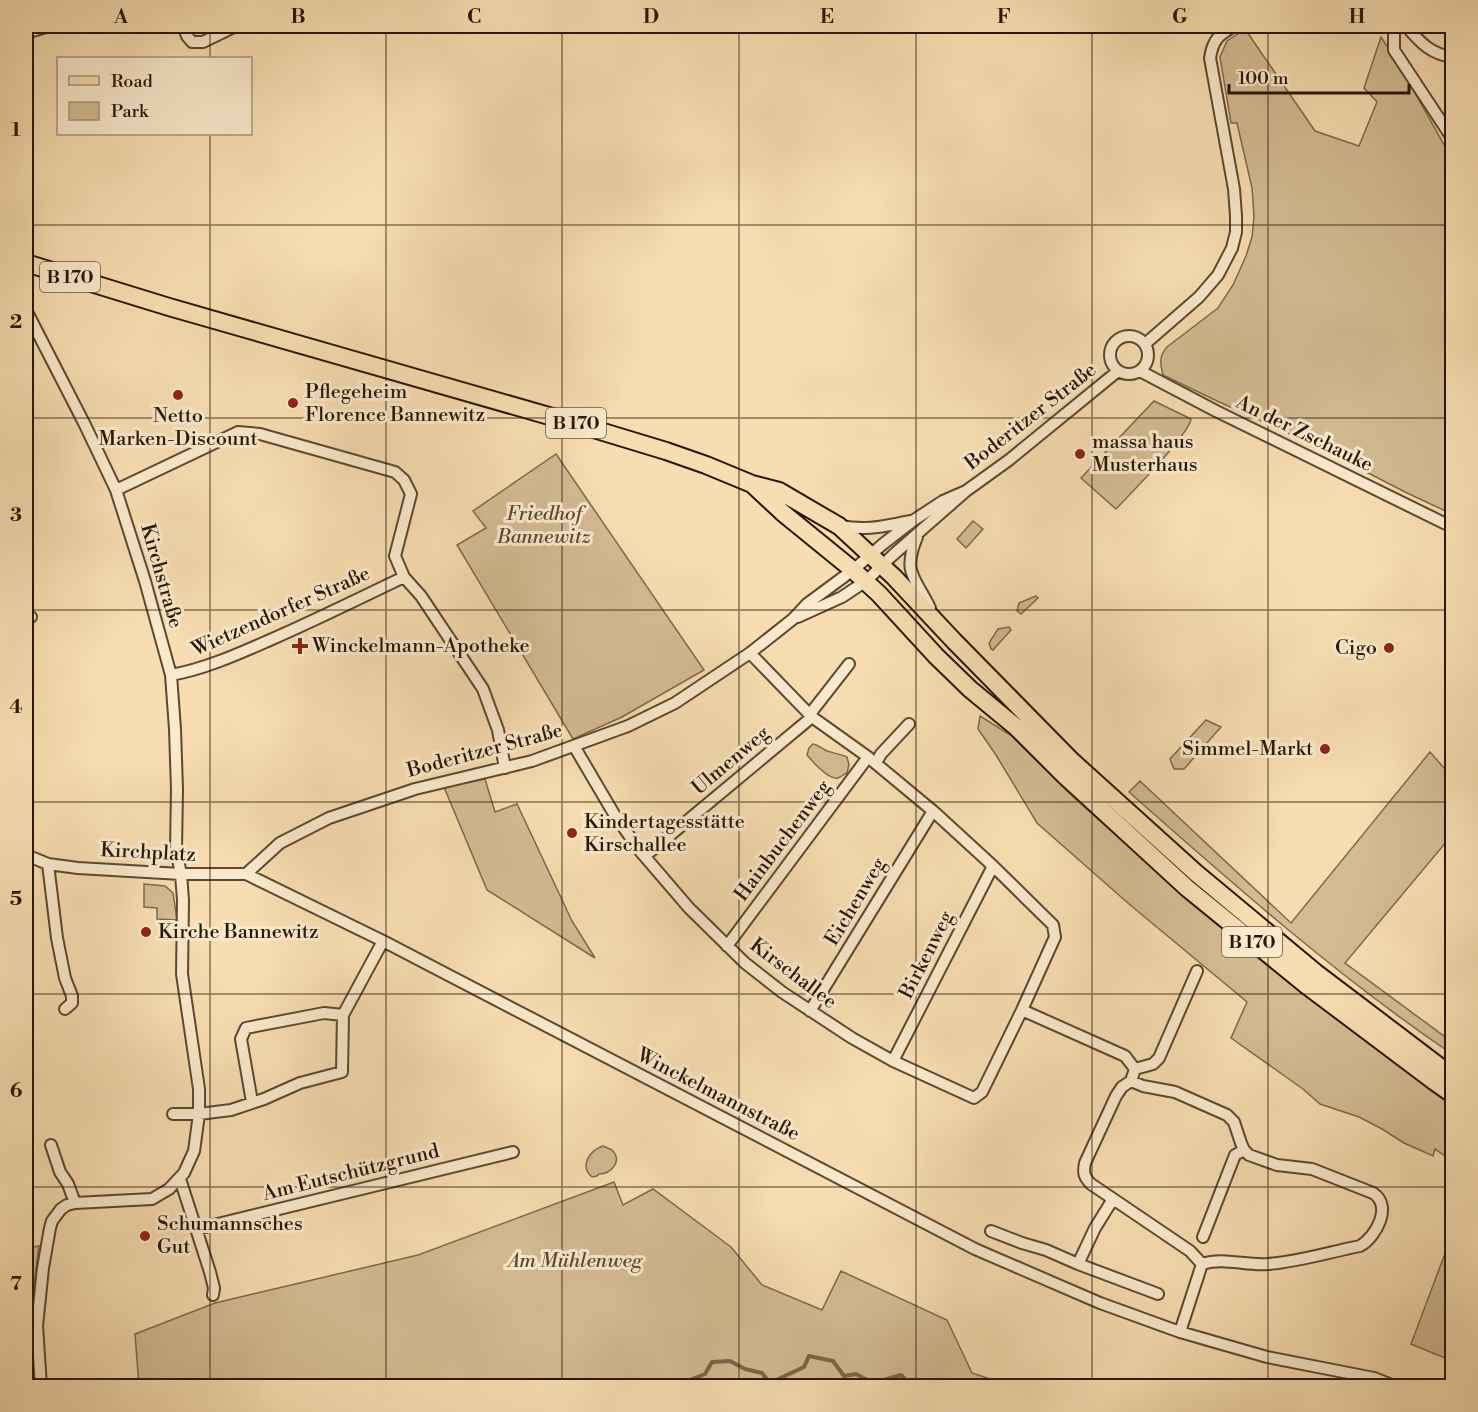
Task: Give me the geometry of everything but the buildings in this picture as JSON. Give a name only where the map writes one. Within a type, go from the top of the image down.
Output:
[{"type":"main road","name":"B 170","points":[[26,263],[190,313],[588,427],[696,461],[752,484],[779,491],[839,526],[894,577],[1072,761],[1196,873],[1315,972],[1452,1076]]},
{"type":"main road","name":"B 170","points":[[752,484],[859,576],[970,689],[1016,728],[1064,776],[1187,888],[1306,985],[1452,1094]]},
{"type":"street","points":[[26,33],[49,26]]},
{"type":"street","points":[[183,26],[192,42],[203,42],[236,26]]},
{"type":"street","points":[[1145,344],[1198,297],[1218,275],[1232,248],[1236,224],[1234,189],[1210,58],[1215,40],[1234,26]]},
{"type":"street","points":[[1397,26],[1394,32],[1394,50],[1452,138]]},
{"type":"street","points":[[1406,26],[1425,48],[1446,57],[1452,57]]},
{"type":"street","name":"Kirchstraße","points":[[27,317],[85,425],[116,490],[145,581],[171,675],[177,789],[176,850],[183,900],[182,975],[199,1089],[199,1114],[194,1151],[180,1179]]},
{"type":"street","points":[[1133,336],[1145,344],[1148,358],[1140,371],[1125,374],[1112,365],[1110,350],[1119,338],[1133,336]]},
{"type":"street","name":"Boderitzer Straße","points":[[246,874],[280,843],[329,818],[415,789],[532,761],[628,726],[675,703],[750,653],[793,619],[807,604],[859,576],[875,560],[918,534],[966,490],[1009,460],[1118,371]]},
{"type":"street","name":"An der Zschauke","points":[[1140,371],[1452,527]]},
{"type":"street","points":[[116,490],[238,432],[260,434],[395,472],[404,480],[411,494],[395,556],[405,577],[421,596],[483,689],[498,730],[505,768]]},
{"type":"street","name":"Boderitzer Straße","points":[[793,619],[842,597],[859,576],[914,520],[943,501],[966,490]]},
{"type":"street","name":"Boderitzer Straße","points":[[839,526],[856,529],[874,528],[914,520]]},
{"type":"street","points":[[918,534],[910,553],[909,565],[935,620]]},
{"type":"street","name":"Wietzendorfer Straße","points":[[171,675],[190,672],[241,653],[405,577]]},
{"type":"street","points":[[750,653],[811,716],[872,760],[933,811],[993,866],[1053,926],[1055,937],[1022,1010],[1125,1056],[1136,1069]]},
{"type":"street","name":"Ulmenweg","points":[[645,856],[811,716],[849,664]]},
{"type":"street","name":"Hainbuchenweg","points":[[727,946],[872,760],[881,754],[909,724]]},
{"type":"street","name":"Kirschallee","points":[[574,746],[614,814],[645,856],[689,908],[745,963],[782,993],[852,1038],[892,1060],[974,1098],[982,1092],[1022,1010]]},
{"type":"street","name":"Eichenweg","points":[[810,1011],[933,811]]},
{"type":"street","name":"Kirchplatz","points":[[26,855],[48,864],[78,868],[180,874],[246,874]]},
{"type":"street","points":[[48,864],[57,938],[65,978],[72,996],[72,1003],[65,1009]]},
{"type":"street","name":"Birkenweg","points":[[892,1060],[993,866]]},
{"type":"street","name":"Winckelmannstraße","points":[[246,874],[383,941],[975,1249],[1100,1303],[1180,1332],[1267,1356],[1374,1378],[1395,1386]]},
{"type":"street","points":[[173,1114],[231,1110],[300,1083],[342,1072],[343,1016],[383,941]]},
{"type":"street","points":[[1136,1069],[1153,1064],[1159,1058],[1197,971]]},
{"type":"street","points":[[252,1102],[241,1039],[246,1028],[324,1013],[343,1016]]},
{"type":"street","points":[[1136,1069],[1131,1081],[1122,1087],[1116,1096],[1085,1163],[1083,1171],[1085,1178],[1190,1251],[1202,1264]]},
{"type":"street","points":[[1131,1081],[1143,1086],[1175,1092],[1227,1115],[1234,1122],[1244,1150],[1249,1155],[1277,1165],[1312,1169],[1363,1188],[1378,1197],[1382,1203],[1382,1213],[1375,1231],[1368,1242],[1360,1246],[1266,1265],[1217,1261],[1202,1264]]},
{"type":"street","points":[[51,1145],[60,1172],[68,1184],[75,1203]]},
{"type":"street","points":[[1203,1237],[1235,1155],[1244,1150]]},
{"type":"street","name":"Am Eutschützgrund","points":[[197,1229],[513,1152]]},
{"type":"street","points":[[41,1386],[38,1326],[43,1269],[52,1221],[67,1205],[153,1199],[170,1189],[180,1179],[214,1288],[213,1295]]},
{"type":"street","points":[[1078,1264],[1095,1228],[1113,1199]]},
{"type":"street","points":[[991,1231],[1022,1244],[1042,1248],[1158,1294]]},
{"type":"street","points":[[1180,1332],[1202,1264]]},
{"type":"green space","points":[[1245,29],[1315,131],[1359,146],[1377,102],[1364,88],[1381,37],[1452,159],[1452,514],[1306,441],[1163,375],[1161,360],[1164,350],[1218,308],[1233,285],[1252,237],[1254,217],[1252,188],[1237,123],[1231,123],[1220,57],[1227,41]]},
{"type":"green space","points":[[1154,401],[1191,419],[1188,427],[1170,451],[1116,509],[1081,478]]},
{"type":"green space","name":"Friedhof Bannewitz","points":[[556,454],[704,670],[622,717],[573,739],[457,545],[486,528],[473,511]]},
{"type":"green space","points":[[973,521],[983,529],[966,548],[957,539]]},
{"type":"green space","points":[[1036,596],[1038,598],[1021,614],[1017,611],[1019,603]]},
{"type":"green space","points":[[1009,627],[1011,630],[993,650],[991,649],[989,643],[998,629]]},
{"type":"green space","points":[[980,716],[1012,736],[1069,793],[1170,884],[1293,986],[1452,1105],[1452,1161],[1435,1149],[1433,1156],[1404,1143],[1359,1117],[1320,1104],[1303,1089],[1231,1038],[1247,1002],[1129,904],[1037,823],[978,729]]},
{"type":"green space","points":[[1206,720],[1221,727],[1184,769],[1174,769],[1170,759]]},
{"type":"green space","points":[[813,744],[847,757],[849,765],[847,773],[834,778],[821,770],[807,755]]},
{"type":"green space","points":[[1430,752],[1452,777],[1452,835],[1345,963],[1452,1042],[1452,1054],[1327,961],[1129,792],[1140,781],[1291,923]]},
{"type":"green space","points":[[485,779],[495,812],[517,804],[572,921],[595,958],[487,890],[444,787]]},
{"type":"green space","points":[[144,884],[165,886],[173,893],[177,920],[157,919],[157,908],[144,907]]},
{"type":"green space","points":[[603,1146],[612,1150],[616,1162],[608,1172],[592,1177],[588,1173],[586,1163],[594,1151]]},
{"type":"green space","name":"Am Mühlenweg","points":[[614,1182],[623,1205],[653,1189],[731,1247],[762,1285],[822,1310],[841,1271],[947,1320],[972,1373],[1011,1386],[139,1386],[135,1334],[215,1303],[418,1255]]},
{"type":"green space","points":[[1452,1235],[1452,1361],[1411,1344]]},
{"type":"green space","points":[[39,1246],[31,1308],[26,1309],[26,1248]]},
{"type":"green space","points":[[32,1357],[33,1386],[26,1386],[26,1358]]},
{"type":"waterway","points":[[675,1386],[705,1374],[712,1362],[730,1361],[745,1369],[762,1373],[770,1383],[804,1367],[809,1356],[833,1361],[844,1376],[856,1374],[873,1383],[901,1375],[912,1386]]},
{"type":"place","name":"Netto Marken-Discount","points":[[178,395]]},
{"type":"place","name":"Pflegeheim Florence Bannewitz","points":[[293,403]]},
{"type":"place","name":"massa haus Musterhaus","points":[[1080,454]]},
{"type":"place","name":"Winckelmann-Apotheke","points":[[300,646]]},
{"type":"place","name":"Cigo","points":[[1389,648]]},
{"type":"place","name":"Simmel-Markt","points":[[1325,749]]},
{"type":"place","name":"Kindertagesstätte Kirschallee","points":[[572,833]]},
{"type":"place","name":"Kirche Bannewitz","points":[[146,932]]},
{"type":"place","name":"Schumannsches Gut","points":[[145,1236]]}]
